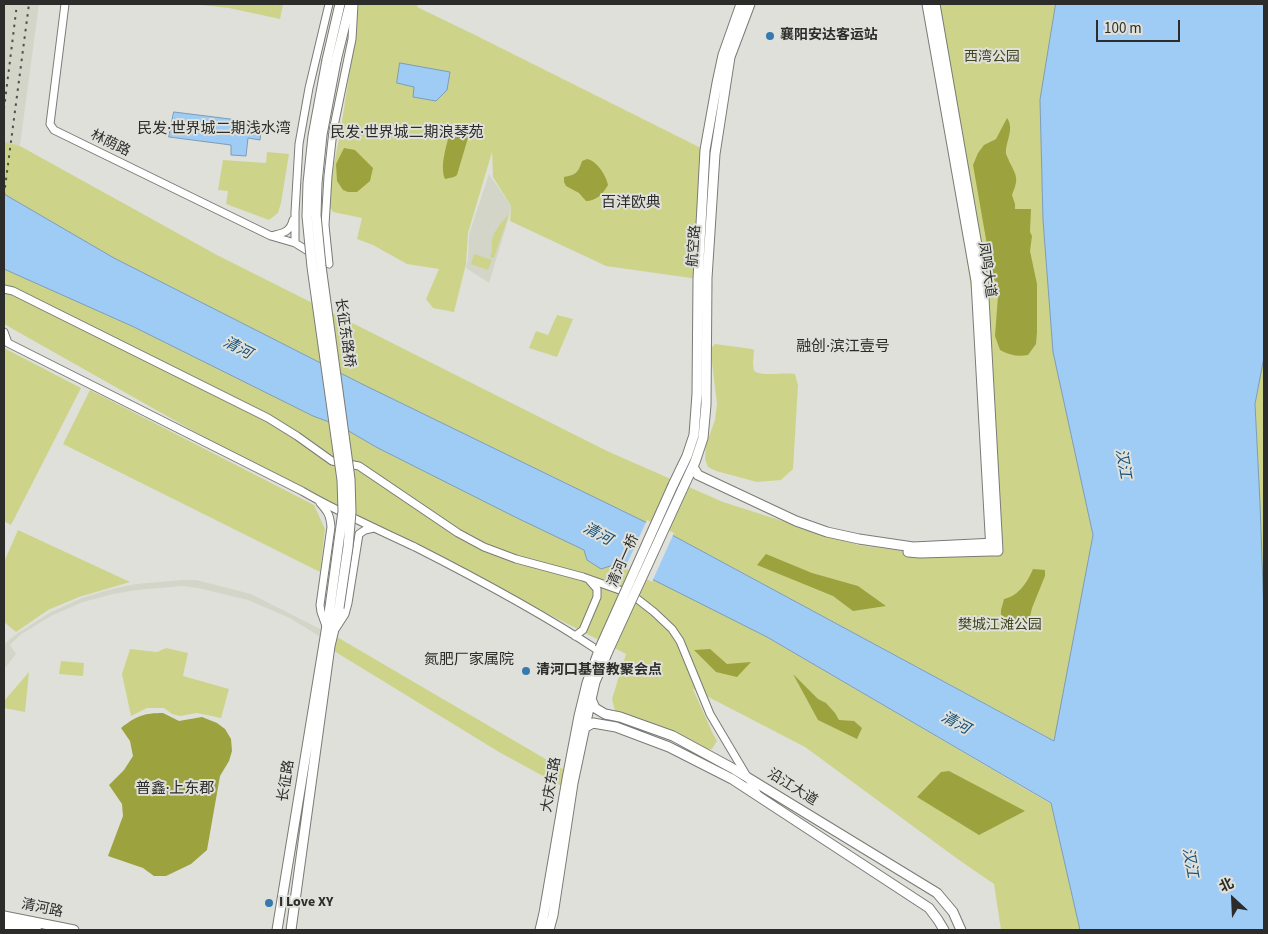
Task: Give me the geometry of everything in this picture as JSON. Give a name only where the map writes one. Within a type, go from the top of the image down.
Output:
[{"type":"highway","points":[[4,924],[36,930]]},
{"type":"main road","points":[[332,60],[340,4]]},
{"type":"main road","points":[[332,60],[350,4]]},
{"type":"main road","name":"航空路","points":[[674,485],[687,456],[694,434],[697,394],[698,278],[705,150],[723,55],[741,4]]},
{"type":"main road","name":"航空路","points":[[682,490],[693,467],[703,438],[706,405],[707,278],[715,154],[730,57],[750,4]]},
{"type":"main road","name":"凤鸣大道","points":[[927,4],[976,281],[993,546]]},
{"type":"main road","name":"凤鸣大道","points":[[935,4],[983,280],[993,546]]},
{"type":"main road","name":"长征东路桥","points":[[328,632],[348,547],[352,512],[350,479],[321,266],[316,215],[317,183],[332,60]]},
{"type":"main road","points":[[692,440],[702,442]]},
{"type":"main road","points":[[693,467],[698,475],[796,521],[827,532],[913,547],[993,546]]},
{"type":"main road","points":[[687,480],[692,478],[793,525],[858,545],[920,553],[993,546]]},
{"type":"main road","name":"清河一桥","points":[[602,650],[674,485]]},
{"type":"main road","name":"清河一桥","points":[[602,650],[682,490]]},
{"type":"main road","name":"长征路","points":[[291,930],[330,646],[328,632]]},
{"type":"main road","name":"长征路","points":[[277,930],[328,632]]},
{"type":"main road","name":"大庆东路","points":[[549,930],[553,915],[573,783],[602,650]]},
{"type":"main road","name":"大庆东路","points":[[540,930],[579,716],[587,683],[602,650]]},
{"type":"main road","name":"沿江大道","points":[[590,699],[595,708],[605,714],[620,717],[673,736],[732,768],[937,893],[953,912],[961,930]]},
{"type":"main road","name":"沿江大道","points":[[584,728],[593,723],[616,727],[669,747],[732,779],[929,908],[944,930]]},
{"type":"main road","name":"清河路","points":[[4,916],[74,930]]},
{"type":"street","name":"林荫路","points":[[65,4],[50,124],[54,130],[271,236],[295,243],[329,264],[325,225],[332,131],[352,39],[354,4]]},
{"type":"street","points":[[295,243],[299,144],[309,88],[329,4]]},
{"type":"street","points":[[271,236],[287,231],[292,226],[295,212]]},
{"type":"street","points":[[4,289],[13,291],[268,418],[332,461],[359,466],[458,533],[484,547],[516,559],[588,579],[631,594],[672,628],[680,641],[710,714],[758,796]]},
{"type":"street","points":[[4,332],[8,343],[302,490],[334,509],[458,569],[602,650]]},
{"type":"street","points":[[316,499],[329,513],[331,527]]},
{"type":"street","points":[[334,509],[320,604],[328,632],[345,614],[361,521]]},
{"type":"street","points":[[359,534],[364,530],[377,529]]},
{"type":"street","points":[[585,642],[582,635],[583,630],[598,592],[595,585],[588,579]]},
{"type":"street","points":[[575,636],[583,630]]},
{"type":"shaded area","points":[[4,4],[39,4],[20,145],[14,149],[4,228]]},
{"type":"shaded area","points":[[489,174],[511,206],[489,283],[466,268],[469,234]]},
{"type":"shaded area","points":[[196,580],[251,594],[337,637],[334,651],[322,638],[290,618],[248,600],[182,586],[113,594],[83,602],[51,616],[20,635],[10,645],[16,654],[4,669],[4,644],[51,612],[82,598],[112,589],[136,584]]},
{"type":"green space","points":[[191,4],[283,4],[280,19],[229,8]]},
{"type":"green space","points":[[359,4],[418,4],[417,7],[705,150],[698,279],[606,266],[510,221],[511,206],[493,177],[492,152],[468,233],[466,264],[454,312],[433,308],[426,299],[439,269],[407,264],[373,245],[357,239],[362,218],[333,212],[329,205],[332,174],[340,134]]},
{"type":"green space","name":"樊城江滩公园","points":[[925,4],[1056,4],[1040,100],[1043,220],[1053,352],[1093,535],[1055,741],[672,535],[362,384],[114,258],[4,194],[4,142],[20,146],[217,255],[607,451],[723,502],[858,545],[910,552],[991,551],[986,400],[944,90]]},
{"type":"green space","points":[[1007,118],[1010,131],[1006,154],[1016,178],[1016,185],[1012,195],[1015,209],[1031,209],[1030,232],[1032,236],[1030,251],[1037,284],[1036,344],[1028,355],[1024,356],[1000,350],[995,336],[998,296],[973,165],[984,145],[996,139]]},
{"type":"green space","points":[[454,124],[469,127],[470,131],[457,175],[445,179],[443,160],[451,127]]},
{"type":"green space","points":[[344,148],[355,150],[373,168],[370,181],[357,192],[343,190],[337,181],[336,164]]},
{"type":"green space","points":[[267,152],[289,154],[278,213],[269,220],[226,204],[228,191],[218,190],[223,160],[266,163]]},
{"type":"green space","points":[[587,159],[594,162],[600,169],[608,185],[599,196],[593,200],[586,201],[579,193],[566,186],[564,177],[576,173],[582,161]]},
{"type":"green space","points":[[509,214],[494,258],[490,257],[494,234]]},
{"type":"green space","points":[[474,254],[492,260],[488,270],[471,264]]},
{"type":"green space","points":[[4,269],[134,327],[313,416],[340,426],[376,447],[515,517],[585,550],[620,562],[767,637],[1051,804],[1080,930],[1001,930],[994,884],[805,747],[693,689],[717,741],[712,749],[701,749],[624,717],[615,711],[612,699],[626,654],[227,450],[4,324]]},
{"type":"green space","points":[[557,315],[573,319],[557,357],[529,348],[536,331],[548,335]]},
{"type":"green space","points":[[715,344],[754,350],[754,371],[758,373],[795,374],[798,385],[793,469],[781,480],[757,482],[708,467],[705,459],[706,445],[715,420],[717,404],[712,362],[712,347]]},
{"type":"green space","points":[[4,348],[81,388],[11,525],[4,521]]},
{"type":"green space","points":[[1264,357],[1264,615],[1255,404]]},
{"type":"green space","points":[[90,390],[314,505],[325,529],[320,572],[63,444]]},
{"type":"green space","points":[[18,530],[130,582],[79,597],[48,610],[16,632],[4,622],[4,562]]},
{"type":"green space","points":[[766,554],[812,573],[858,586],[886,606],[853,611],[833,596],[757,565]]},
{"type":"green space","points":[[1033,569],[1045,570],[1045,576],[1032,608],[1029,621],[1020,625],[1004,625],[1001,611],[1004,599],[1014,595],[1026,583]]},
{"type":"green space","points":[[337,637],[566,771],[563,787],[499,752],[334,651]]},
{"type":"green space","points":[[166,648],[188,653],[183,676],[229,689],[221,718],[197,713],[180,716],[172,714],[164,708],[147,708],[131,716],[122,674],[130,649],[157,652]]},
{"type":"green space","points":[[710,649],[727,664],[751,662],[737,677],[716,672],[694,650]]},
{"type":"green space","points":[[61,661],[84,663],[83,676],[59,674]]},
{"type":"green space","points":[[29,672],[25,712],[4,708],[4,701]]},
{"type":"green space","points":[[793,674],[818,699],[826,703],[839,720],[854,721],[862,728],[857,739],[818,720]]},
{"type":"green space","points":[[163,713],[179,721],[202,717],[217,723],[225,729],[231,739],[232,751],[229,761],[220,776],[207,850],[191,864],[166,876],[154,876],[143,868],[108,856],[123,816],[122,804],[109,785],[124,770],[133,756],[130,741],[121,728],[140,716]]},
{"type":"green space","points":[[949,771],[1025,811],[979,835],[917,797],[941,772]]},
{"type":"water","points":[[1056,4],[1264,4],[1264,357],[1255,404],[1264,615],[1264,930],[1080,930],[1051,803],[767,637],[620,563],[601,569],[587,560],[584,550],[376,447],[340,426],[313,416],[134,327],[4,269],[4,194],[114,258],[362,384],[672,535],[1054,741],[1093,535],[1053,352],[1043,220],[1040,100]]},
{"type":"water","points":[[400,63],[450,72],[447,90],[436,101],[413,97],[414,87],[397,83]]},
{"type":"water","points":[[174,112],[262,123],[260,140],[248,138],[246,156],[231,155],[231,145],[169,137]]},
{"type":"pier","points":[[647,520],[674,533],[652,582],[625,568]]},
{"type":"railway","points":[[4,109],[17,4]]},
{"type":"railway","points":[[4,195],[29,4]]},
{"type":"place","name":"襄阳安达客运站","points":[[770,36]]},
{"type":"place","name":"清河口基督教聚会点","points":[[526,671]]},
{"type":"place","name":"I Love XY","points":[[269,903]]},
{"type":"district","name":"民发·世界城二期浅水湾","points":[[214,130]]},
{"type":"district","name":"民发·世界城二期浪琴苑","points":[[407,134]]},
{"type":"district","name":"百洋欧典","points":[[631,204]]},
{"type":"district","name":"融创·滨江壹号","points":[[843,348]]},
{"type":"district","name":"氮肥厂家属院","points":[[469,661]]},
{"type":"district","name":"普鑫·上东郡","points":[[175,790]]},
{"type":"park label","name":"西湾公园","points":[[992,58]]},
{"type":"water label","name":"清河","points":[[237,349]]},
{"type":"water label","name":"汉江","points":[[1122,464]]},
{"type":"water label","name":"清河","points":[[597,535]]},
{"type":"water label","name":"清河","points":[[955,724]]},
{"type":"water label","name":"汉江","points":[[1189,863]]}]
